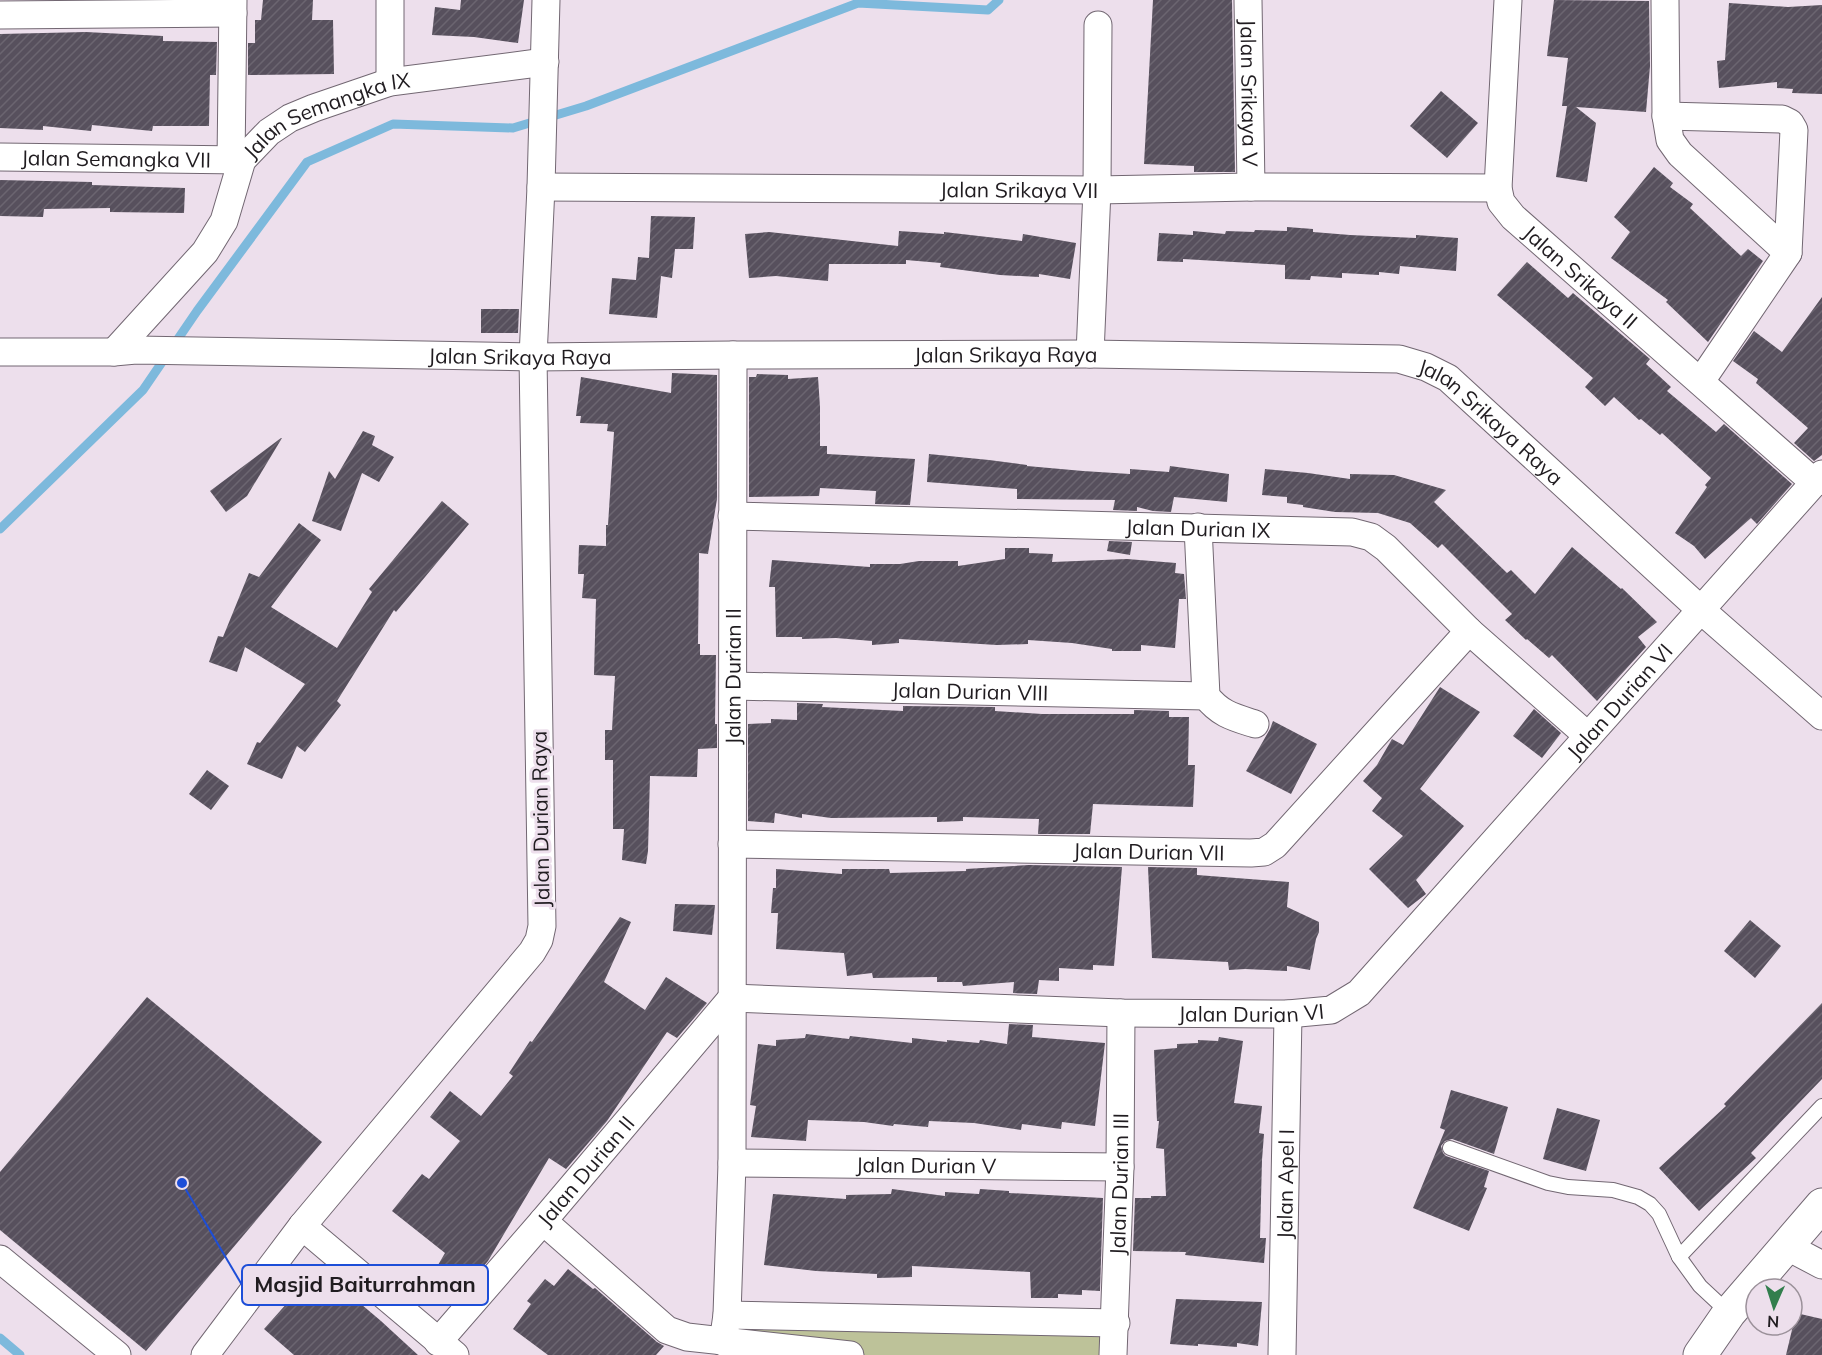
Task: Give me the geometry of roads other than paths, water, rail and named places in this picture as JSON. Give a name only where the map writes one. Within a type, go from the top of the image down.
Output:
[{"type":"main road","points":[[1700,1355],[1730,1313],[1822,1205]]},
{"type":"street","points":[[390,0],[390,82]]},
{"type":"street","name":"Jalan Durian Raya","points":[[205,1355],[302,1226],[539,940],[542,926],[533,357],[546,0]]},
{"type":"street","name":"Jalan Srikaya V","points":[[1248,0],[1251,187]]},
{"type":"street","name":"Jalan Srikaya II","points":[[1508,0],[1498,188],[1502,202],[1513,217],[1701,381],[1818,478]]},
{"type":"street","points":[[1665,0],[1666,117],[1670,140],[1680,154],[1788,253]]},
{"type":"street","points":[[0,15],[233,7],[236,160]]},
{"type":"street","points":[[1090,354],[1097,190],[1098,25]]},
{"type":"street","name":"Jalan Semangka IX","points":[[125,351],[206,252],[224,221],[236,160],[269,132],[291,118],[314,108],[390,82],[544,62]]},
{"type":"street","points":[[1666,117],[1782,120],[1790,123],[1794,130],[1788,253],[1701,381]]},
{"type":"street","name":"Jalan Semangka VII","points":[[0,157],[236,160]]},
{"type":"street","name":"Jalan Srikaya VII","points":[[540,176],[1097,190],[1251,187],[1498,188]]},
{"type":"street","points":[[0,352],[125,351]]},
{"type":"street","name":"Jalan Srikaya Raya","points":[[125,351],[533,357],[1090,354],[1399,359],[1426,367],[1448,378],[1822,716]]},
{"type":"street","name":"Jalan Durian II","points":[[723,1342],[727,1315],[732,1163],[733,355]]},
{"type":"street","name":"Jalan Durian VI","points":[[732,998],[1121,1013],[1288,1014],[1331,1010],[1359,993],[1818,478]]},
{"type":"street","name":"Jalan Durian IX","points":[[732,516],[1352,532],[1371,537],[1386,548],[1469,631],[1588,736]]},
{"type":"street","points":[[1198,527],[1206,696],[1215,707],[1228,716],[1255,724]]},
{"type":"street","name":"Jalan Durian VII","points":[[732,844],[1251,854],[1264,852],[1275,845],[1469,631]]},
{"type":"street","name":"Jalan Durian VIII","points":[[733,686],[1206,696]]},
{"type":"street","name":"Jalan Durian II","points":[[447,1348],[543,1221],[732,998]]},
{"type":"street","name":"Jalan Durian III","points":[[1113,1355],[1116,1323],[1120,1167],[1121,1013]]},
{"type":"street","name":"Jalan Apel I","points":[[1282,1355],[1288,1014]]},
{"type":"street","name":"Jalan Durian V","points":[[732,1163],[1120,1167]]},
{"type":"street","points":[[543,1221],[667,1329],[687,1337],[850,1355]]},
{"type":"street","points":[[302,1226],[447,1348]]},
{"type":"street","points":[[1786,1246],[1822,1265]]},
{"type":"street","points":[[0,1259],[117,1355]]},
{"type":"street","points":[[727,1315],[1116,1323]]},
{"type":"lane","points":[[1679,1257],[1822,1106]]},
{"type":"lane","points":[[1450,1148],[1548,1182],[1568,1187],[1613,1190],[1638,1197],[1650,1204],[1659,1214],[1679,1257],[1700,1286],[1730,1313]]},
{"type":"waterway","points":[[0,529],[143,390],[197,311],[307,162],[393,124],[513,128],[586,106],[858,3],[988,10],[999,0]]},
{"type":"waterway","points":[[0,1338],[20,1355]]},
{"type":"place","name":"Masjid Baiturrahman","points":[[182,1183]]}]
